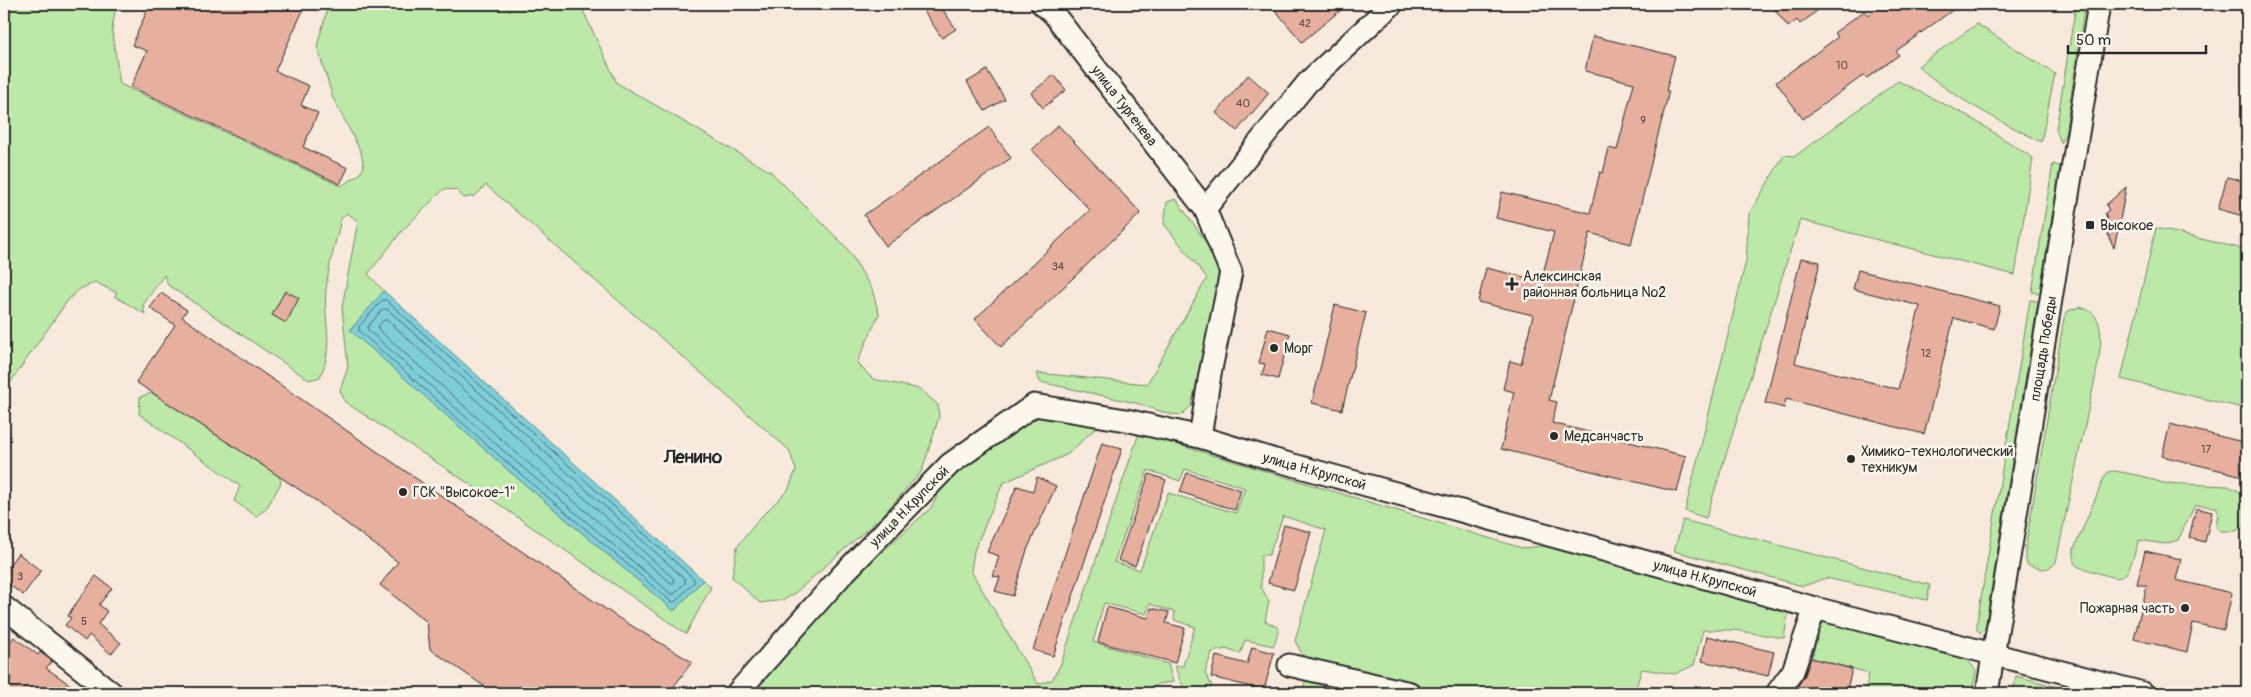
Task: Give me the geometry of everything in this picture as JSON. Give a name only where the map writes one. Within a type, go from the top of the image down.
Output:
[{"type":"street","points":[[1205,209],[1308,82],[1392,4]]},
{"type":"street","name":"площадь Победы","points":[[1987,693],[2099,4]]},
{"type":"street","name":"улица Тургенева","points":[[1052,7],[1205,209],[1231,272],[1210,374],[1200,437]]},
{"type":"street","name":"улица Н.Крупской","points":[[737,693],[840,576],[950,464],[1034,404],[1126,420],[1200,437],[1275,460],[1815,608],[2143,693]]},
{"type":"street","points":[[4,607],[112,693]]},
{"type":"street","points":[[1777,693],[1793,671],[1815,608]]},
{"type":"street","points":[[1290,665],[1410,693]]},
{"type":"green space","points":[[4,4],[116,4],[112,31],[120,84],[341,186],[359,175],[364,167],[361,152],[333,98],[317,46],[329,4],[580,4],[617,83],[771,172],[847,248],[872,289],[879,314],[857,363],[873,379],[920,389],[938,405],[939,417],[922,471],[883,515],[794,594],[784,600],[760,603],[732,577],[737,547],[759,519],[788,490],[796,470],[789,450],[486,185],[475,196],[464,198],[456,190],[444,189],[402,231],[368,274],[384,291],[351,330],[508,470],[674,611],[703,580],[711,587],[686,634],[474,487],[345,402],[340,390],[348,367],[342,307],[358,221],[347,213],[341,219],[327,281],[325,302],[328,344],[320,377],[309,380],[168,285],[164,275],[143,305],[145,314],[114,296],[117,293],[95,282],[80,289],[68,300],[7,387],[4,385]]},
{"type":"green space","points":[[2076,4],[2085,4],[2065,135],[2061,143],[2056,129]]},
{"type":"green space","points":[[1977,24],[2055,74],[2041,142],[1961,98],[1931,78],[1918,66]]},
{"type":"green space","points":[[1898,81],[1968,116],[2033,158],[2015,275],[1800,220],[1706,518],[1685,511],[1746,261],[1749,214],[1784,155],[1795,156]]},
{"type":"green space","points":[[2053,164],[2060,166],[2040,293],[2032,292]]},
{"type":"green space","points":[[1176,199],[1224,268],[1191,406],[1182,415],[1169,414],[1136,403],[1040,382],[1037,373],[1147,384],[1207,278],[1164,224],[1167,202]]},
{"type":"green space","points":[[2156,228],[2247,250],[2247,409],[2121,379]]},
{"type":"green space","points":[[2030,300],[2038,301],[1985,628],[1980,633],[1977,630],[1977,623]]},
{"type":"green space","points":[[2080,307],[2092,313],[2098,321],[2100,333],[2099,355],[2056,562],[2046,569],[2028,565],[2025,559],[2025,550],[2064,318],[2068,311]]},
{"type":"green space","points":[[152,393],[279,476],[281,483],[266,509],[256,516],[234,501],[240,486],[139,414],[140,397]]},
{"type":"green space","points":[[1034,417],[1070,419],[1099,425],[1068,454],[1003,483],[974,551],[971,571],[1038,684],[1052,680],[1060,666],[1139,433],[1522,548],[1543,546],[1788,613],[1784,638],[1733,630],[1703,630],[1694,665],[1675,674],[1642,669],[1634,693],[1435,693],[1344,674],[1306,661],[1295,641],[1326,530],[1283,516],[1269,555],[1261,555],[1261,587],[1269,601],[1265,621],[1279,628],[1274,646],[1245,640],[1240,654],[1226,649],[1212,652],[1205,673],[1212,686],[1208,693],[1194,692],[1185,688],[1175,666],[1183,666],[1195,627],[1174,620],[1175,612],[1150,604],[1146,614],[1104,603],[1093,642],[1168,664],[1173,682],[1158,684],[1151,693],[751,693],[864,568],[931,508],[945,481],[973,458]],"holes":[[[1185,469],[1245,488],[1236,513],[1168,493],[1140,570],[1114,562],[1148,470],[1180,481]]]},
{"type":"green space","points":[[2115,471],[2142,476],[2163,483],[2228,486],[2247,495],[2247,524],[2236,531],[2221,531],[2216,527],[2218,513],[2216,507],[2195,505],[2178,540],[2165,544],[2139,540],[2130,567],[2126,574],[2121,577],[2106,576],[2079,567],[2074,563],[2074,549],[2104,478],[2108,472]]},
{"type":"green space","points":[[1683,520],[1930,585],[1927,600],[1826,578],[1803,586],[1674,551]]},
{"type":"green space","points":[[1823,616],[1968,660],[1976,671],[1972,693],[1865,693],[1869,673],[1812,658]]},
{"type":"green space","points":[[1307,674],[1387,693],[1302,693]]},
{"type":"green space","points":[[2016,676],[2080,693],[2013,693]]},
{"type":"water","points":[[384,291],[703,580],[674,611],[508,470],[350,330]]},
{"type":"building","points":[[150,4],[306,4],[275,71],[309,86],[301,105],[318,113],[303,147],[348,168],[340,184],[131,87],[147,51],[132,45]]},
{"type":"building","points":[[919,4],[939,4],[956,29],[942,38]]},
{"type":"building","points":[[1270,4],[1348,4],[1302,42]]},
{"type":"building","points":[[1782,4],[1826,4],[1800,24],[1797,20],[1788,27],[1775,10]]},
{"type":"building","points":[[1883,4],[1961,4],[1896,51],[1899,55],[1867,78],[1864,75],[1803,119],[1776,82],[1838,37],[1834,33],[1864,11],[1868,15]]},
{"type":"building","points":[[1593,36],[1675,56],[1666,91],[1669,91],[1631,244],[1590,233],[1549,400],[1557,402],[1552,423],[1686,456],[1677,492],[1501,449],[1514,392],[1503,389],[1510,361],[1521,364],[1533,315],[1478,302],[1486,268],[1541,281],[1554,232],[1496,218],[1502,192],[1590,213],[1600,172],[1603,173],[1609,148],[1617,150],[1634,83],[1585,71]]},
{"type":"building","points":[[987,70],[1005,99],[985,111],[967,82]]},
{"type":"building","points":[[1054,75],[1066,90],[1043,108],[1031,93]]},
{"type":"building","points":[[1248,75],[1269,93],[1237,131],[1216,113]]},
{"type":"building","points":[[1058,125],[1141,213],[1001,347],[975,319],[1090,210],[1032,150]]},
{"type":"building","points":[[989,127],[1011,158],[886,246],[864,215]]},
{"type":"building","points":[[2227,177],[2247,182],[2247,217],[2218,209]]},
{"type":"building","points":[[2126,187],[2114,248],[2103,223],[2107,219],[2105,213],[2109,210],[2106,205]]},
{"type":"building","points":[[1801,258],[1820,262],[1795,363],[1898,389],[1920,306],[1853,289],[1858,270],[2000,306],[1994,329],[1954,318],[1924,434],[1786,399],[1784,408],[1765,403]]},
{"type":"building","points":[[285,291],[299,298],[286,323],[272,315]]},
{"type":"building","points":[[161,293],[187,310],[182,317],[617,617],[692,662],[669,693],[494,693],[430,649],[427,622],[380,585],[398,562],[315,500],[136,382],[175,325],[150,308]]},
{"type":"building","points":[[1335,305],[1366,313],[1342,410],[1312,403]]},
{"type":"building","name":"Морг","points":[[1268,328],[1290,334],[1278,379],[1262,375],[1265,364],[1259,363]]},
{"type":"building","points":[[2170,424],[2247,443],[2247,477],[2162,456]]},
{"type":"building","points":[[1102,443],[1122,449],[1053,656],[1033,650]]},
{"type":"building","points":[[1187,473],[1241,490],[1235,510],[1180,492]]},
{"type":"building","points":[[1149,474],[1166,480],[1135,566],[1118,560]]},
{"type":"building","points":[[1037,477],[1056,486],[1027,550],[1013,596],[995,591],[1000,577],[993,576],[999,556],[987,552],[1017,486],[1033,491]]},
{"type":"building","points":[[2196,508],[2212,512],[2205,542],[2189,538]]},
{"type":"building","points":[[1284,525],[1311,532],[1294,590],[1268,583]]},
{"type":"building","name":"Пожарная часть","points":[[2145,551],[2181,559],[2176,580],[2232,593],[2224,630],[2193,623],[2187,652],[2134,639],[2147,586],[2137,584]]},
{"type":"building","points":[[18,553],[41,571],[23,595],[4,581],[4,572]]},
{"type":"building","points":[[96,576],[112,588],[99,605],[107,611],[98,624],[121,643],[111,654],[89,635],[85,641],[65,625],[71,618],[68,616],[72,609]]},
{"type":"building","points":[[1107,607],[1148,618],[1151,608],[1169,612],[1166,623],[1185,628],[1175,663],[1098,642]]},
{"type":"building","points":[[1707,636],[1774,652],[1768,676],[1702,661]]},
{"type":"building","points":[[14,637],[38,655],[40,652],[52,661],[46,668],[82,693],[4,693],[4,650]]},
{"type":"building","points":[[1252,647],[1274,653],[1264,690],[1211,677],[1216,656],[1247,664]]},
{"type":"building","points":[[1811,658],[1852,669],[1846,693],[1801,693],[1802,691],[1796,689],[1805,675]]},
{"type":"place","name":"Высокое","points":[[2090,225]]},
{"type":"place","name":"Алексинская районная больница №2","points":[[1512,284]]},
{"type":"place","name":"Морг","points":[[1274,348]]},
{"type":"place","name":"Медсанчасть","points":[[1554,436]]},
{"type":"place","name":"Химико-технологический техникум","points":[[1851,459]]},
{"type":"place","name":"ГСК \"Высокое-1\"","points":[[403,492]]},
{"type":"place","name":"Пожарная часть","points":[[2185,608]]},
{"type":"district","name":"Ленино","points":[[693,456]]}]
